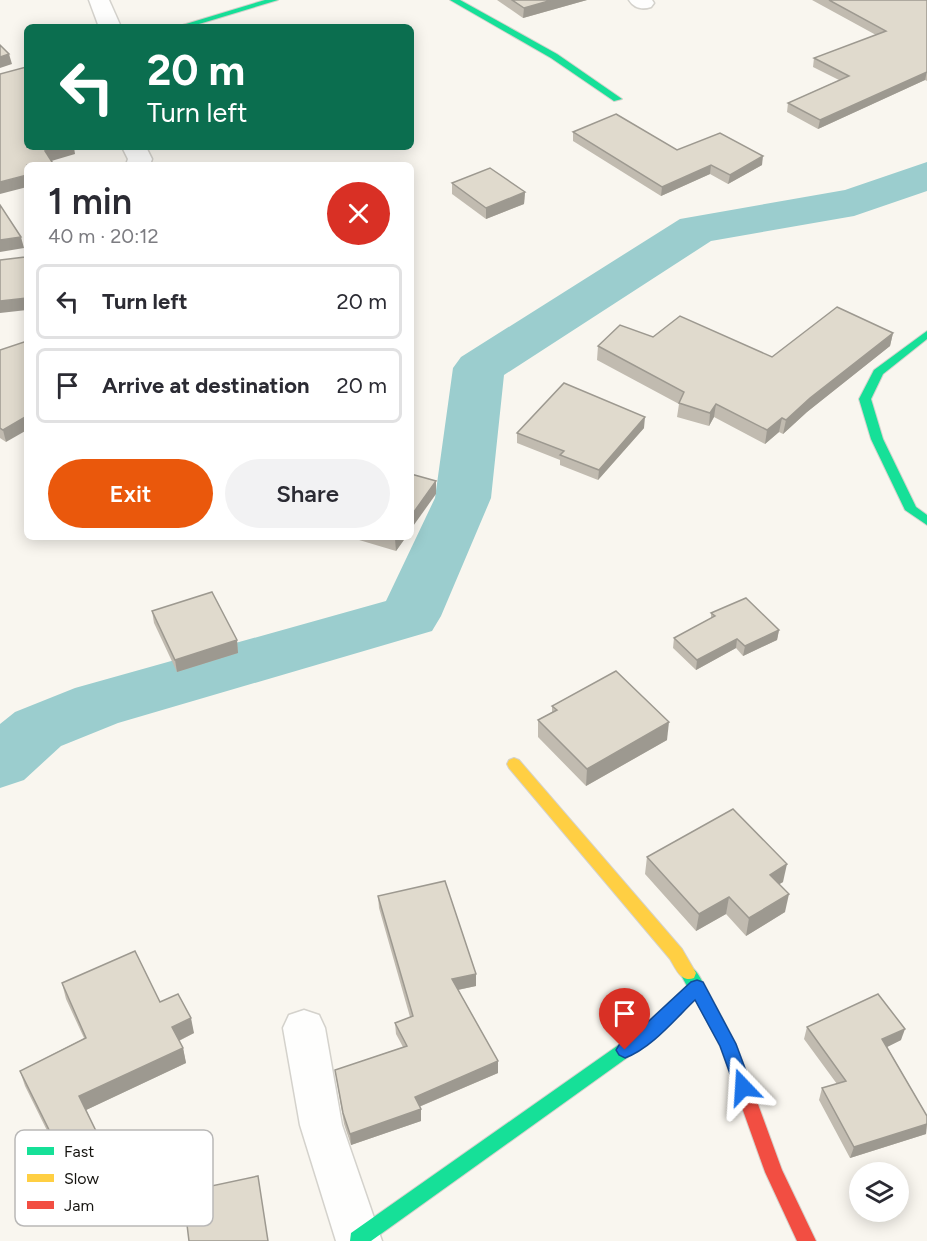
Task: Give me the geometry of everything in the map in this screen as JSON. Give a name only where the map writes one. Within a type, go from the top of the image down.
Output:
[{"type":"street","points":[[99,0],[109,24]]},
{"type":"street","points":[[190,24],[274,0]]},
{"type":"street","points":[[454,0],[554,56],[616,99]]},
{"type":"street","points":[[927,334],[878,372],[865,399],[877,439],[911,510],[927,521]]},
{"type":"street","points":[[514,764],[676,954],[697,987],[728,1044],[774,1172],[807,1241]]},
{"type":"street","points":[[304,1028],[321,1125],[358,1240],[643,1037],[697,987]]},
{"type":"building","points":[[512,0],[552,0],[524,8]]},
{"type":"building","points":[[829,0],[927,0],[927,72],[820,120],[788,103],[849,76],[814,58],[886,31]]},
{"type":"building","points":[[0,45],[9,54],[0,57]]},
{"type":"building","points":[[24,68],[24,150],[49,150],[45,151],[52,162],[24,162],[24,176],[0,182],[0,74]]},
{"type":"building","points":[[616,114],[677,150],[720,133],[763,156],[730,175],[711,165],[662,187],[573,132]]},
{"type":"building","points":[[490,168],[525,192],[486,208],[452,183]]},
{"type":"building","points":[[0,205],[21,237],[0,240]]},
{"type":"building","points":[[24,257],[24,298],[0,301],[0,260]]},
{"type":"building","points":[[837,307],[893,333],[810,398],[786,420],[782,418],[767,430],[716,404],[710,413],[679,403],[684,392],[598,346],[620,325],[653,337],[680,316],[772,357]]},
{"type":"building","points":[[24,342],[24,418],[3,430],[0,428],[0,350]]},
{"type":"building","points":[[564,383],[645,417],[599,470],[560,455],[564,451],[517,433]]},
{"type":"building","points":[[414,475],[436,481],[414,512]]},
{"type":"building","points":[[212,592],[237,640],[175,660],[152,611]]},
{"type":"building","points":[[746,598],[779,630],[745,646],[737,639],[697,660],[674,638],[715,616],[711,613]]},
{"type":"building","points":[[616,671],[669,722],[587,769],[538,720],[557,710],[552,706]]},
{"type":"building","points":[[733,809],[787,864],[770,875],[789,894],[749,918],[729,897],[699,914],[647,857]]},
{"type":"building","points":[[445,881],[476,974],[452,979],[498,1061],[415,1097],[421,1109],[350,1134],[343,1113],[335,1070],[407,1046],[395,1023],[413,1016],[378,896]]},
{"type":"building","points":[[135,951],[160,1002],[178,994],[191,1018],[172,1027],[183,1048],[79,1096],[96,1130],[49,1130],[20,1071],[86,1038],[62,983]]},
{"type":"building","points":[[878,994],[905,1029],[882,1039],[927,1116],[927,1124],[854,1147],[822,1088],[846,1081],[807,1027]]},
{"type":"building","points":[[258,1176],[268,1241],[189,1241],[187,1226],[213,1226],[213,1186]]},
{"type":"waterway","points":[[0,762],[38,729],[98,705],[410,616],[463,498],[479,368],[697,229],[854,202],[927,176]]},
{"type":"traffic: fast","points":[[190,24],[274,0]]},
{"type":"traffic: fast","points":[[454,0],[554,56],[617,99]]},
{"type":"traffic: fast","points":[[927,334],[878,372],[865,399],[877,439],[911,510],[927,521]]},
{"type":"traffic: fast","points":[[358,1239],[643,1037],[697,987],[688,973]]},
{"type":"traffic: slow","points":[[514,764],[676,954],[688,973]]},
{"type":"traffic: jam","points":[[697,987],[728,1044],[774,1172],[807,1241]]},
{"type":"route","points":[[625,1050],[643,1037],[697,987],[728,1044],[743,1087]]}]
